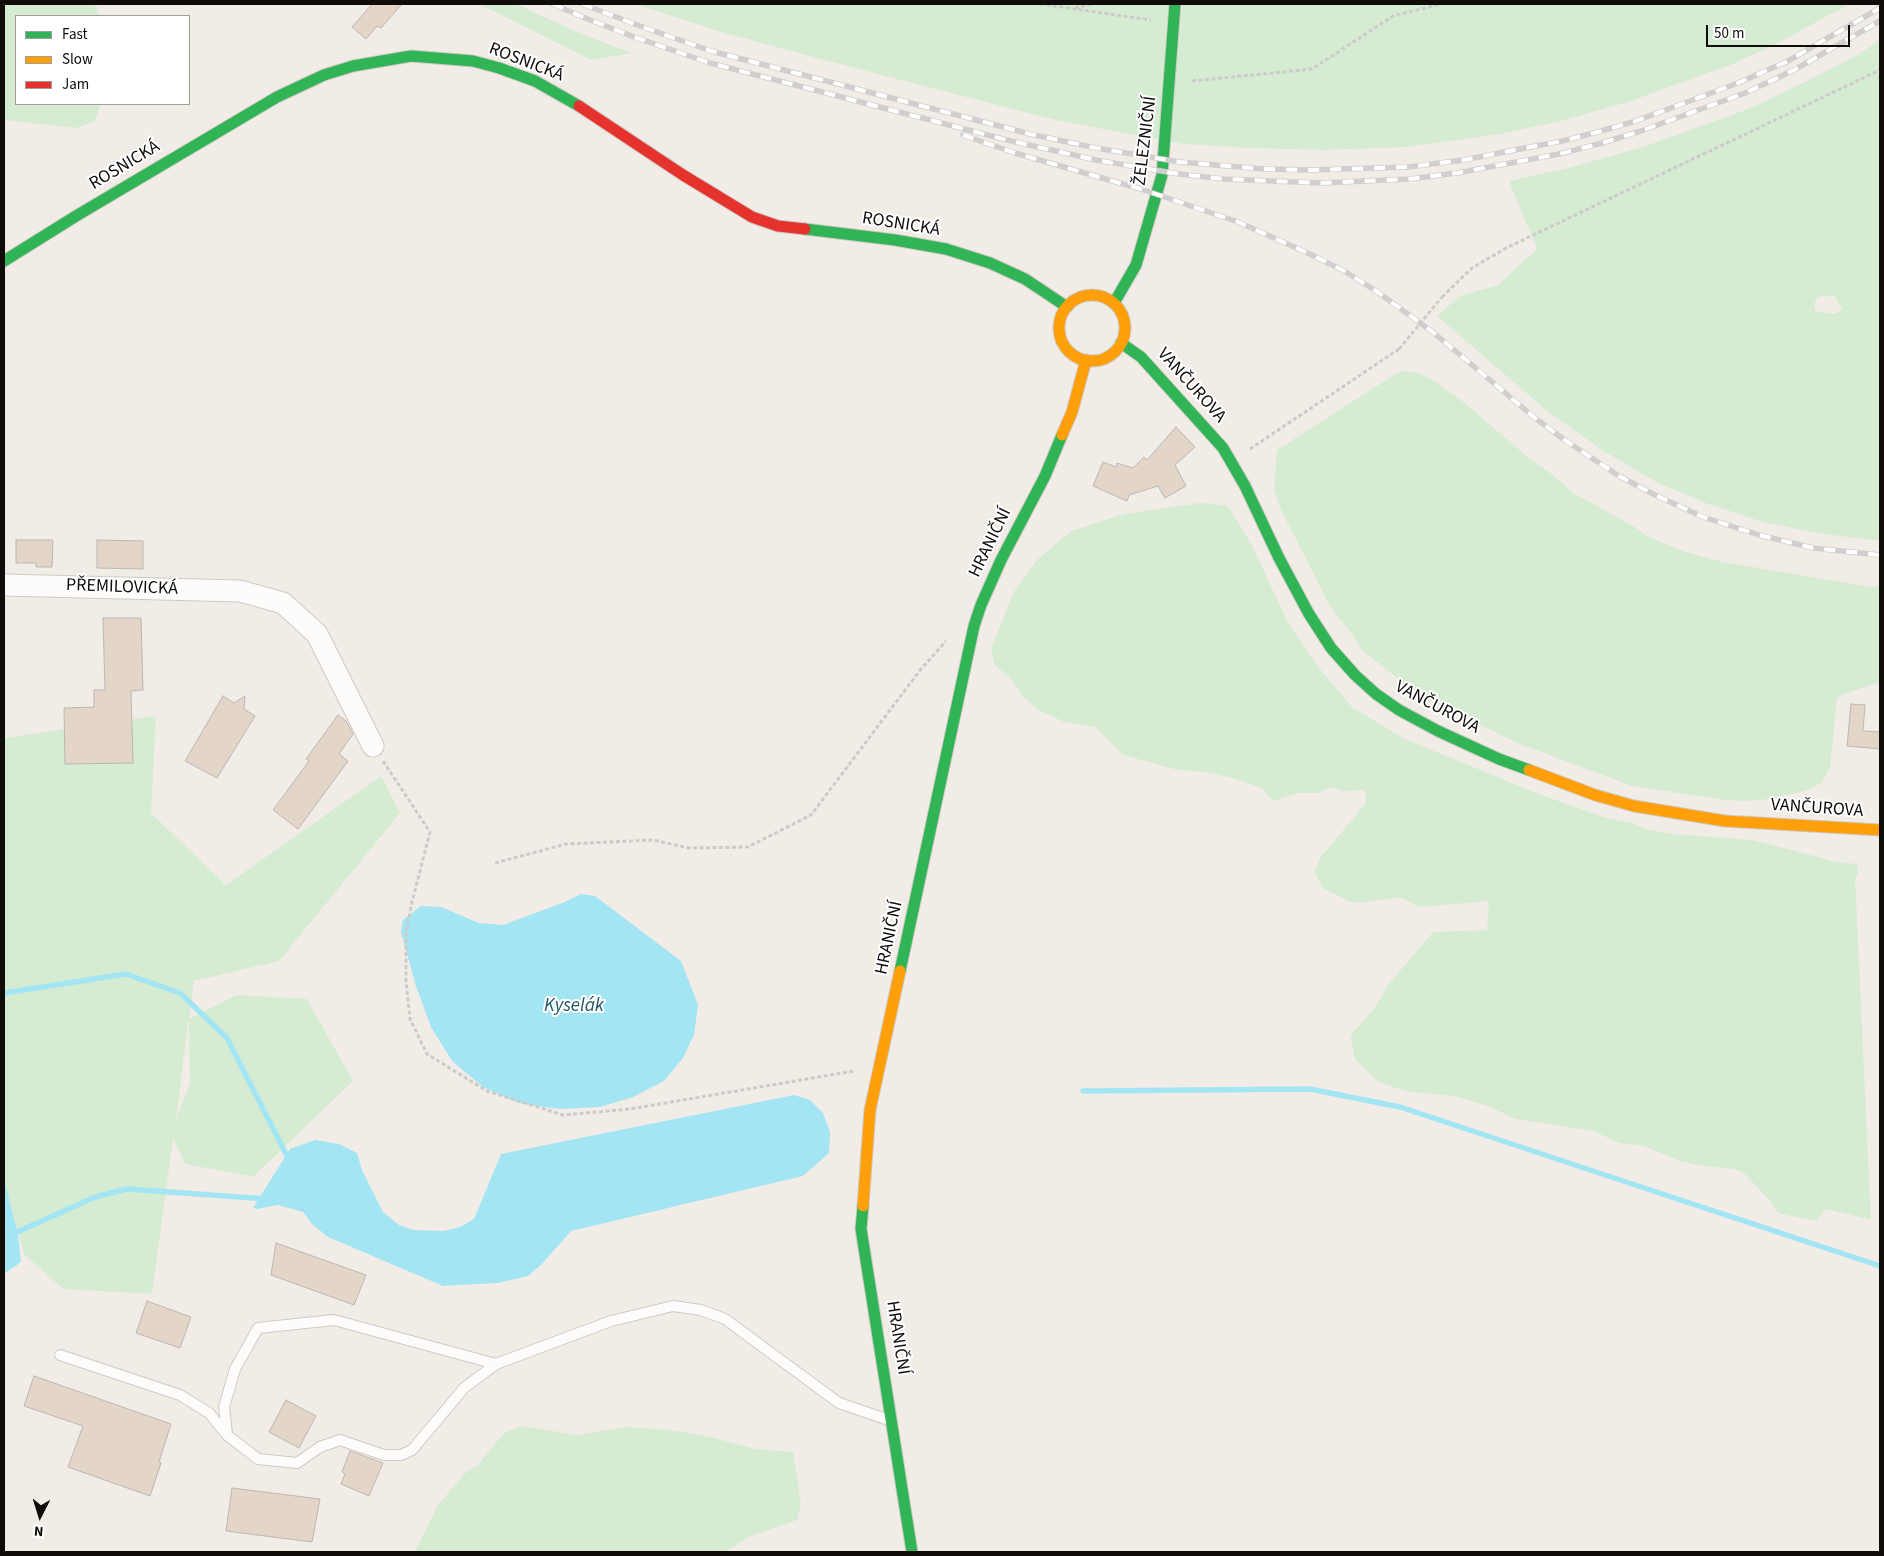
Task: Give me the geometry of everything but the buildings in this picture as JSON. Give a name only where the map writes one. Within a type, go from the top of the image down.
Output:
[{"type":"street","name":"ŽELEZNIČNÍ","points":[[1114,303],[1136,265],[1159,189],[1165,150],[1175,4]]},
{"type":"street","name":"ROSNICKÁ","points":[[4,261],[125,186],[277,96],[324,75],[353,66],[410,56],[473,61],[534,81],[564,96],[752,217],[778,226],[895,240],[946,249],[990,263],[1025,279],[1067,307]]},
{"type":"street","points":[[1090,295],[1099,296],[1114,303],[1124,318],[1125,326],[1121,343],[1110,355],[1094,360],[1086,360],[1071,352],[1062,339],[1060,323],[1067,307],[1081,297],[1090,295]]},
{"type":"street","name":"VANČUROVA","points":[[1121,343],[1141,357],[1223,448],[1245,486],[1279,558],[1309,614],[1331,648],[1355,675],[1376,694],[1399,710],[1499,759],[1595,795],[1634,806],[1725,820],[1880,830]]},
{"type":"street","name":"HRANIČNÍ","points":[[912,1549],[862,1229],[870,1110],[974,626],[1001,560],[1045,476],[1072,412],[1086,360]]},
{"type":"street","name":"PŘEMILOVICKÁ","points":[[4,585],[240,591],[283,603],[317,634],[373,746]]},
{"type":"lane","points":[[60,1354],[180,1395],[209,1413],[227,1435],[258,1459],[297,1463],[320,1448],[340,1440],[384,1455],[401,1455],[412,1450],[464,1388],[496,1364],[611,1321],[673,1306],[701,1310],[725,1319],[839,1403],[892,1421]]},
{"type":"lane","points":[[227,1435],[224,1407],[235,1368],[258,1328],[334,1320],[496,1364]]},
{"type":"path","points":[[1040,4],[1174,23]]},
{"type":"path","points":[[1072,8],[1091,4]]},
{"type":"path","points":[[1170,83],[1312,69],[1393,16],[1441,4]]},
{"type":"path","points":[[1231,462],[1399,350],[1442,297],[1472,268],[1506,248],[1880,70]]},
{"type":"path","points":[[495,863],[566,844],[653,840],[688,848],[748,847],[811,815],[921,669],[956,630],[974,626]]},
{"type":"path","points":[[373,746],[430,832],[406,934],[406,982],[410,1019],[427,1054],[488,1091],[563,1115],[630,1109],[880,1067]]},
{"type":"green space","points":[[4,4],[95,4],[99,15],[15,15],[15,105],[101,105],[95,121],[77,128],[4,120]]},
{"type":"green space","points":[[479,4],[516,4],[579,33],[632,53],[591,60]]},
{"type":"green space","points":[[635,4],[1849,4],[1780,42],[1733,64],[1628,102],[1561,121],[1501,134],[1406,147],[1324,150],[1183,144],[1055,120],[718,31]]},
{"type":"green space","points":[[1880,40],[1880,541],[1816,533],[1763,522],[1708,504],[1656,482],[1602,450],[1546,410],[1437,316],[1460,296],[1498,285],[1537,249],[1509,181],[1572,167],[1643,147],[1751,108],[1856,56]],"holes":[[[1834,295],[1842,308],[1836,314],[1816,312],[1814,304],[1818,297]]]},
{"type":"green space","points":[[1400,371],[1416,372],[1433,380],[1461,400],[1572,492],[1649,537],[1686,552],[1723,562],[1871,587],[1880,586],[1880,682],[1841,695],[1837,699],[1830,767],[1822,782],[1807,790],[1770,799],[1747,801],[1725,800],[1632,786],[1517,743],[1450,710],[1445,710],[1419,696],[1361,649],[1330,606],[1280,508],[1274,490],[1277,450]]},
{"type":"green space","points":[[1199,503],[1225,505],[1231,510],[1252,545],[1288,623],[1320,669],[1352,707],[1405,739],[1539,794],[1606,818],[1632,823],[1645,829],[1673,834],[1753,840],[1837,862],[1857,864],[1858,876],[1855,877],[1871,1220],[1826,1209],[1816,1221],[1781,1214],[1776,1211],[1770,1201],[1743,1172],[1680,1161],[1643,1146],[1620,1143],[1593,1131],[1516,1119],[1487,1106],[1458,1097],[1405,1091],[1378,1082],[1355,1059],[1350,1036],[1373,1010],[1388,985],[1433,932],[1487,930],[1489,901],[1420,907],[1400,897],[1367,902],[1350,902],[1322,888],[1315,872],[1320,858],[1366,803],[1365,790],[1343,791],[1330,787],[1318,793],[1298,793],[1273,801],[1262,788],[1236,779],[1205,772],[1178,770],[1123,755],[1095,727],[1064,722],[1039,710],[1023,697],[1011,679],[995,665],[991,649],[1013,593],[1039,558],[1071,531],[1124,514]]},
{"type":"green space","points":[[156,716],[151,813],[226,885],[381,776],[400,813],[279,961],[194,981],[189,1019],[236,995],[307,999],[353,1081],[253,1177],[185,1164],[173,1138],[152,1294],[63,1289],[24,1254],[4,1181],[4,738]],"holes":[[[188,1022],[189,1022],[190,1083],[176,1120]]]},
{"type":"green space","points":[[522,1426],[577,1435],[626,1427],[671,1430],[715,1438],[755,1449],[793,1452],[801,1504],[797,1520],[748,1537],[726,1552],[415,1552],[438,1505],[467,1471],[477,1466],[504,1433]]},
{"type":"water","name":"Kyselák","points":[[581,894],[595,896],[681,961],[698,1005],[694,1035],[683,1058],[664,1081],[633,1097],[600,1107],[559,1109],[518,1103],[483,1087],[452,1061],[431,1027],[416,986],[401,932],[403,920],[421,906],[441,907],[479,923],[503,925],[565,902]]},
{"type":"water","points":[[794,1095],[810,1100],[823,1113],[830,1132],[829,1153],[803,1176],[571,1231],[542,1264],[528,1276],[498,1283],[443,1286],[328,1237],[312,1224],[303,1212],[278,1205],[258,1209],[253,1208],[290,1149],[315,1140],[339,1144],[357,1153],[362,1170],[383,1212],[399,1225],[413,1230],[444,1231],[460,1227],[474,1219],[501,1154]]},
{"type":"water","points":[[4,1179],[18,1234],[21,1262],[4,1274]]},
{"type":"waterway","points":[[4,993],[126,974],[180,993],[227,1038],[289,1160]]},
{"type":"waterway","points":[[1083,1091],[1310,1089],[1400,1107],[1880,1266]]},
{"type":"waterway","points":[[4,1238],[95,1197],[127,1189],[267,1199]]},
{"type":"railway","points":[[553,4],[637,38],[710,63],[1007,140],[1096,160],[1179,174],[1224,179],[1321,183],[1409,179],[1457,173],[1559,154],[1602,143],[1745,93],[1794,70],[1880,21]]},
{"type":"railway","points":[[582,4],[711,51],[1030,134],[1096,148],[1180,162],[1264,169],[1312,170],[1408,167],[1463,160],[1562,141],[1601,131],[1636,121],[1738,83],[1786,62],[1880,8]]},
{"type":"railway","points":[[963,135],[1015,153],[1144,190],[1238,222],[1346,272],[1379,293],[1434,333],[1535,418],[1566,441],[1619,476],[1703,517],[1759,535],[1813,548],[1880,555]]},
{"type":"traffic: fast","points":[[1114,303],[1136,265],[1162,175],[1175,4]]},
{"type":"traffic: fast","points":[[4,261],[277,97],[324,75],[353,66],[411,56],[473,61],[535,81],[579,106]]},
{"type":"traffic: fast","points":[[805,229],[895,240],[946,249],[990,263],[1025,279],[1067,307]]},
{"type":"traffic: fast","points":[[1121,343],[1141,357],[1223,448],[1245,486],[1279,558],[1309,614],[1331,648],[1355,675],[1376,694],[1399,710],[1438,731],[1499,759],[1529,770]]},
{"type":"traffic: fast","points":[[900,971],[974,626],[1001,560],[1045,476],[1062,435]]},
{"type":"traffic: fast","points":[[863,1206],[861,1229],[912,1552]]},
{"type":"traffic: slow","points":[[1092,295],[1104,298],[1115,305],[1122,316],[1125,328],[1122,340],[1115,351],[1104,358],[1092,361],[1080,358],[1069,351],[1062,340],[1059,328],[1062,316],[1069,305],[1080,298],[1092,295]]},
{"type":"traffic: slow","points":[[1062,435],[1072,412],[1086,360]]},
{"type":"traffic: slow","points":[[1529,770],[1595,795],[1634,806],[1725,821],[1880,830]]},
{"type":"traffic: slow","points":[[863,1206],[870,1110],[900,971]]},
{"type":"traffic: jam","points":[[579,106],[683,175],[752,217],[778,226],[805,229]]}]
